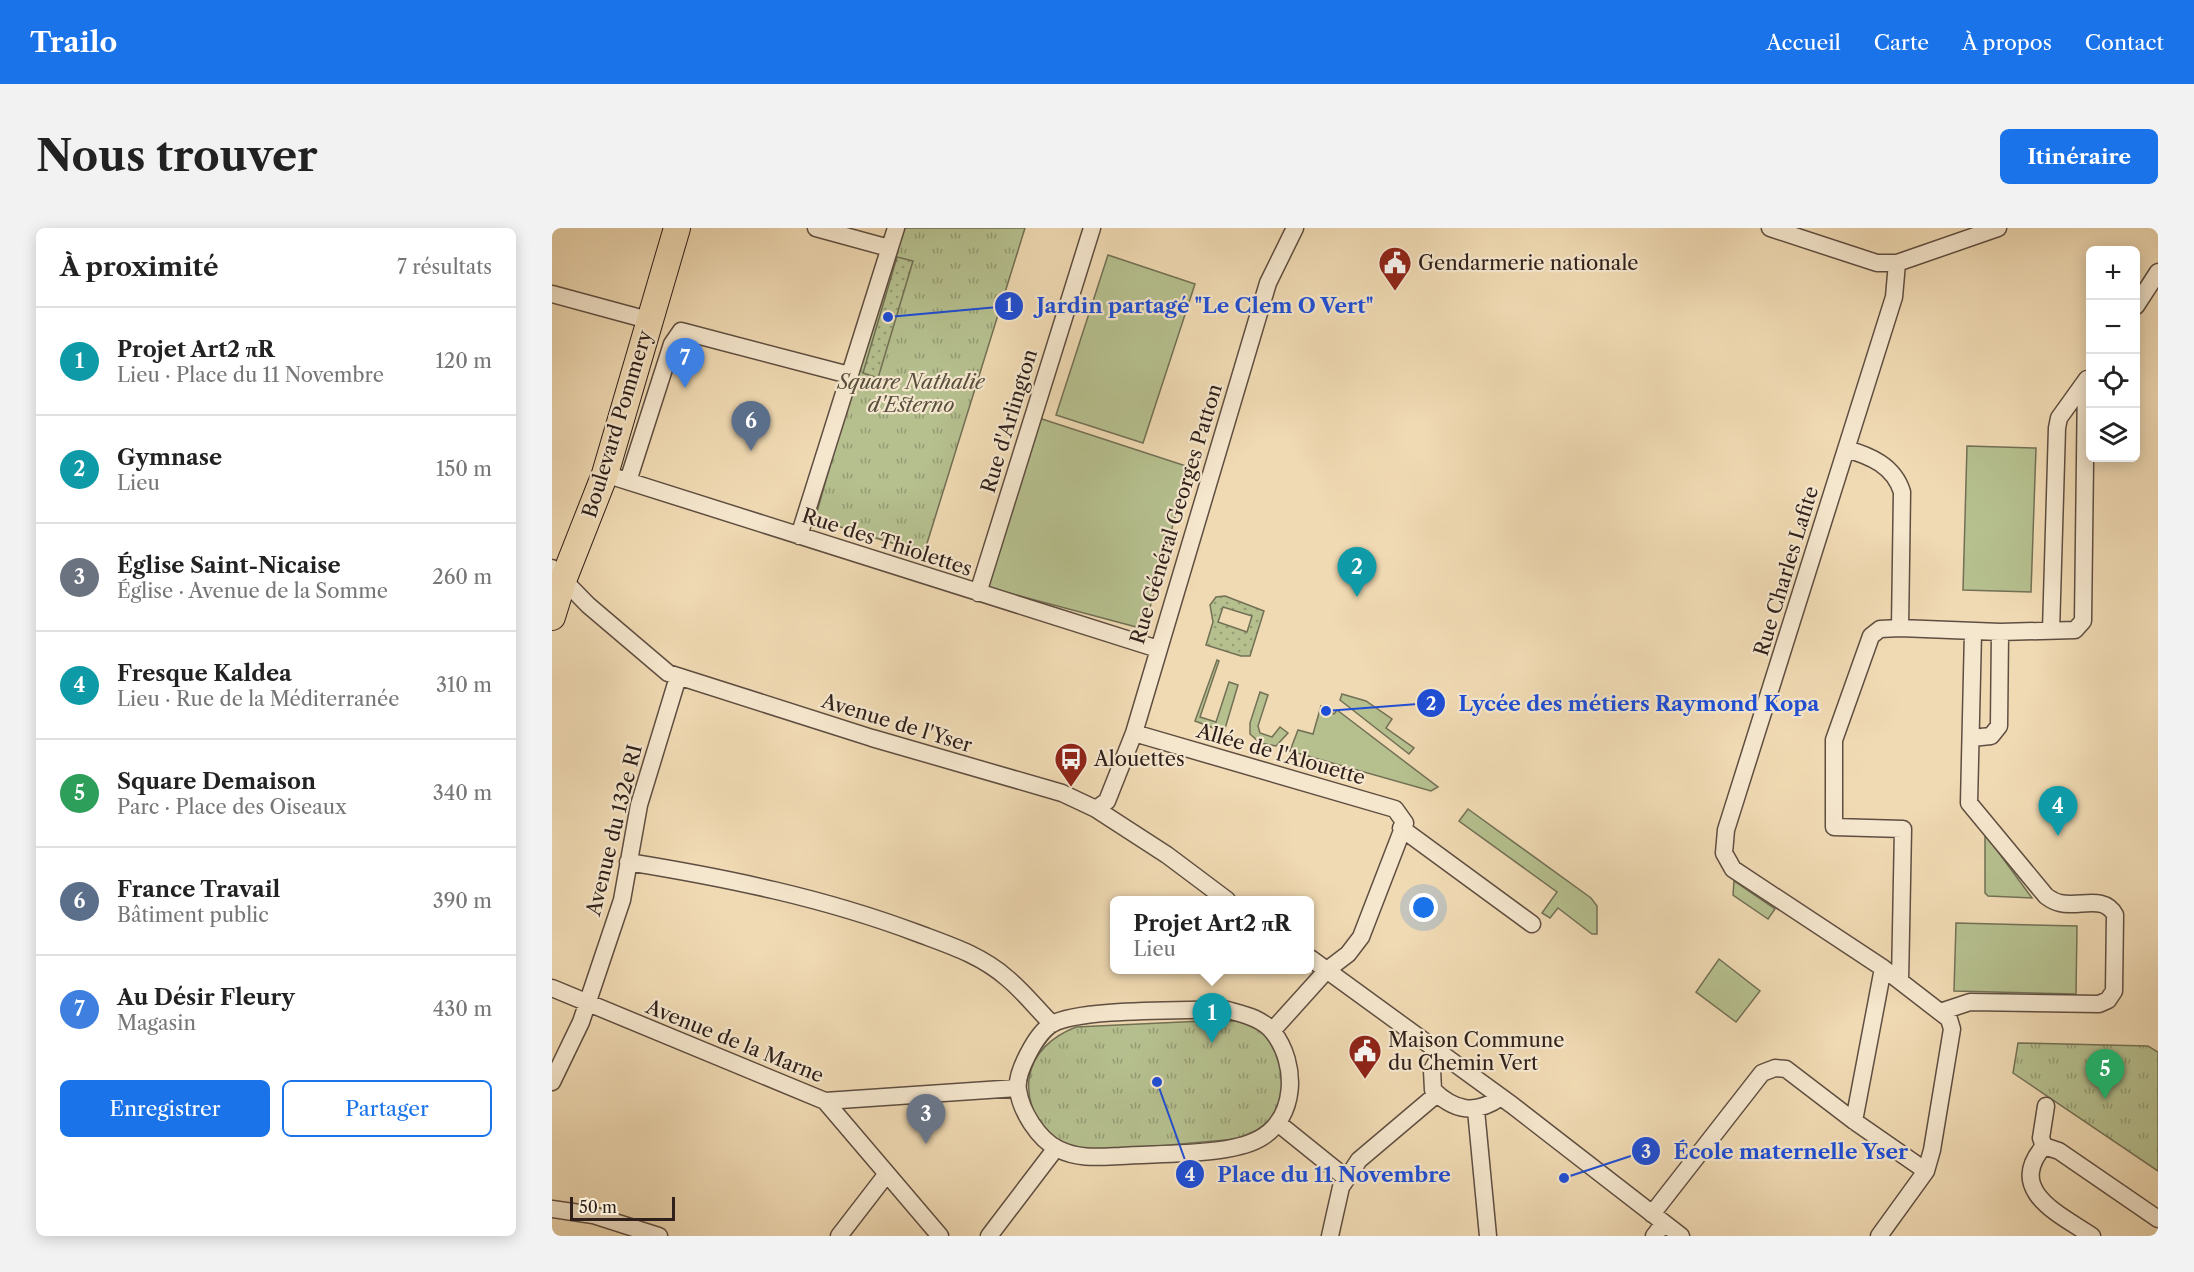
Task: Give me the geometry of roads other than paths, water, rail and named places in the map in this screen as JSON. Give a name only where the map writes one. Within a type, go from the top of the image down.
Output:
[{"type":"main road","name":"Boulevard Pommery","points":[[552,617],[558,573],[616,478],[648,320],[677,228]]},
{"type":"street","points":[[816,228],[889,248]]},
{"type":"street","points":[[799,536],[896,228]]},
{"type":"street","name":"Rue d'Arlington","points":[[978,593],[1092,228]]},
{"type":"street","name":"Rue Général Georges Patton","points":[[1096,808],[1107,801],[1134,733],[1268,283],[1295,228]]},
{"type":"street","points":[[1770,228],[1876,263],[1897,263],[1998,228]]},
{"type":"street","name":"Rue Charles Lafite","points":[[1897,263],[1894,297],[1726,830],[1724,853],[1733,869],[1883,968],[1943,1011],[1949,1019],[1952,1029],[1932,1150],[1926,1171]]},
{"type":"street","points":[[2140,300],[2158,272]]},
{"type":"street","points":[[552,294],[648,320]]},
{"type":"street","points":[[616,478],[672,344],[681,332],[849,375]]},
{"type":"street","points":[[2051,631],[2057,428],[2059,418],[2086,380]]},
{"type":"street","points":[[1900,981],[1903,829],[1834,827],[1834,740],[1871,636],[1880,629],[1973,632],[2051,631],[2075,630],[2083,621],[2087,408]]},
{"type":"street","points":[[1846,449],[1866,454],[1898,477],[1902,492],[1900,628]]},
{"type":"street","name":"Rue des Thiolettes","points":[[616,478],[1158,649]]},
{"type":"street","name":"Avenue de l'Yser","points":[[558,573],[583,600],[650,660],[678,677],[1062,793],[1096,808],[1167,855],[1222,896]]},
{"type":"street","points":[[1943,1011],[1970,1002],[2099,1004],[2108,1000],[2114,991],[2115,915],[2111,907],[2103,903],[2060,903],[2046,896],[1969,803],[1973,632]]},
{"type":"street","points":[[1971,738],[1991,736],[1999,726],[2000,632]]},
{"type":"street","name":"Avenue du 132e RI","points":[[552,1082],[589,998],[622,900],[639,805],[678,677]]},
{"type":"street","name":"Allée de l'Alouette","points":[[1134,733],[1395,809],[1405,823],[1401,828]]},
{"type":"street","points":[[1272,1031],[1328,970],[1348,954],[1361,937],[1401,828],[1532,924]]},
{"type":"street","points":[[628,862],[707,875],[795,894],[874,917],[956,947],[1007,977],[1052,1024]]},
{"type":"street","points":[[1314,961],[1501,1097],[1656,1224],[1682,1236]]},
{"type":"street","points":[[1854,1121],[1883,968]]},
{"type":"street","name":"Avenue de la Marne","points":[[552,988],[589,998],[825,1101],[1017,1088]]},
{"type":"street","points":[[1224,1010],[1251,1016],[1272,1031],[1287,1055],[1291,1077],[1288,1099],[1279,1124],[1259,1139],[1234,1148],[1086,1158],[1056,1148],[1036,1129],[1017,1088],[1025,1059],[1036,1040],[1052,1024],[1081,1015],[1224,1010]]},
{"type":"street","points":[[1441,1054],[1432,1070],[1433,1090],[1449,1104],[1476,1110],[1489,1106],[1501,1097]]},
{"type":"street","points":[[1656,1224],[1762,1073],[1774,1068],[1786,1069],[1854,1121],[1926,1171],[1879,1236]]},
{"type":"street","points":[[1330,1236],[1346,1178],[1359,1160],[1437,1094]]},
{"type":"street","points":[[825,1101],[940,1236]]},
{"type":"street","points":[[2044,1146],[2041,1138],[2046,1106]]},
{"type":"street","points":[[1476,1110],[1488,1236]]},
{"type":"street","points":[[1279,1124],[1346,1178]]},
{"type":"street","points":[[2044,1146],[2060,1151],[2158,1219]]},
{"type":"street","points":[[2044,1146],[2035,1161],[2031,1179],[2033,1192],[2041,1201],[2092,1236]]},
{"type":"street","points":[[989,1236],[1056,1148]]},
{"type":"street","points":[[838,1236],[886,1175]]},
{"type":"street","points":[[552,1209],[593,1215],[659,1236]]},
{"type":"place","name":"Gendarmerie nationale","points":[[1395,292]]},
{"type":"place","name":"Jardin partagé \"Le Clem O Vert\"","points":[[888,317]]},
{"type":"place","name":"Au Désir Fleury","points":[[685,388]]},
{"type":"place","name":"France Travail","points":[[751,451]]},
{"type":"place","name":"Gymnase","points":[[1357,597]]},
{"type":"place","name":"Lycée des métiers Raymond Kopa","points":[[1326,711]]},
{"type":"place","name":"Alouettes","points":[[1071,788]]},
{"type":"place","name":"Fresque Kaldea","points":[[2058,836]]},
{"type":"place","name":"Projet Art2 πR","points":[[1212,1043]]},
{"type":"place","name":"Maison Commune du Chemin Vert","points":[[1365,1080]]},
{"type":"place","name":"Place du 11 Novembre","points":[[1157,1082]]},
{"type":"place","name":"Square Demaison","points":[[2105,1099]]},
{"type":"place","name":"Église Saint-Nicaise","points":[[926,1144]]},
{"type":"place","name":"École maternelle Yser","points":[[1564,1178]]},
{"type":"park label","name":"Square Nathalie d'Esterno","points":[[911,394]]}]
